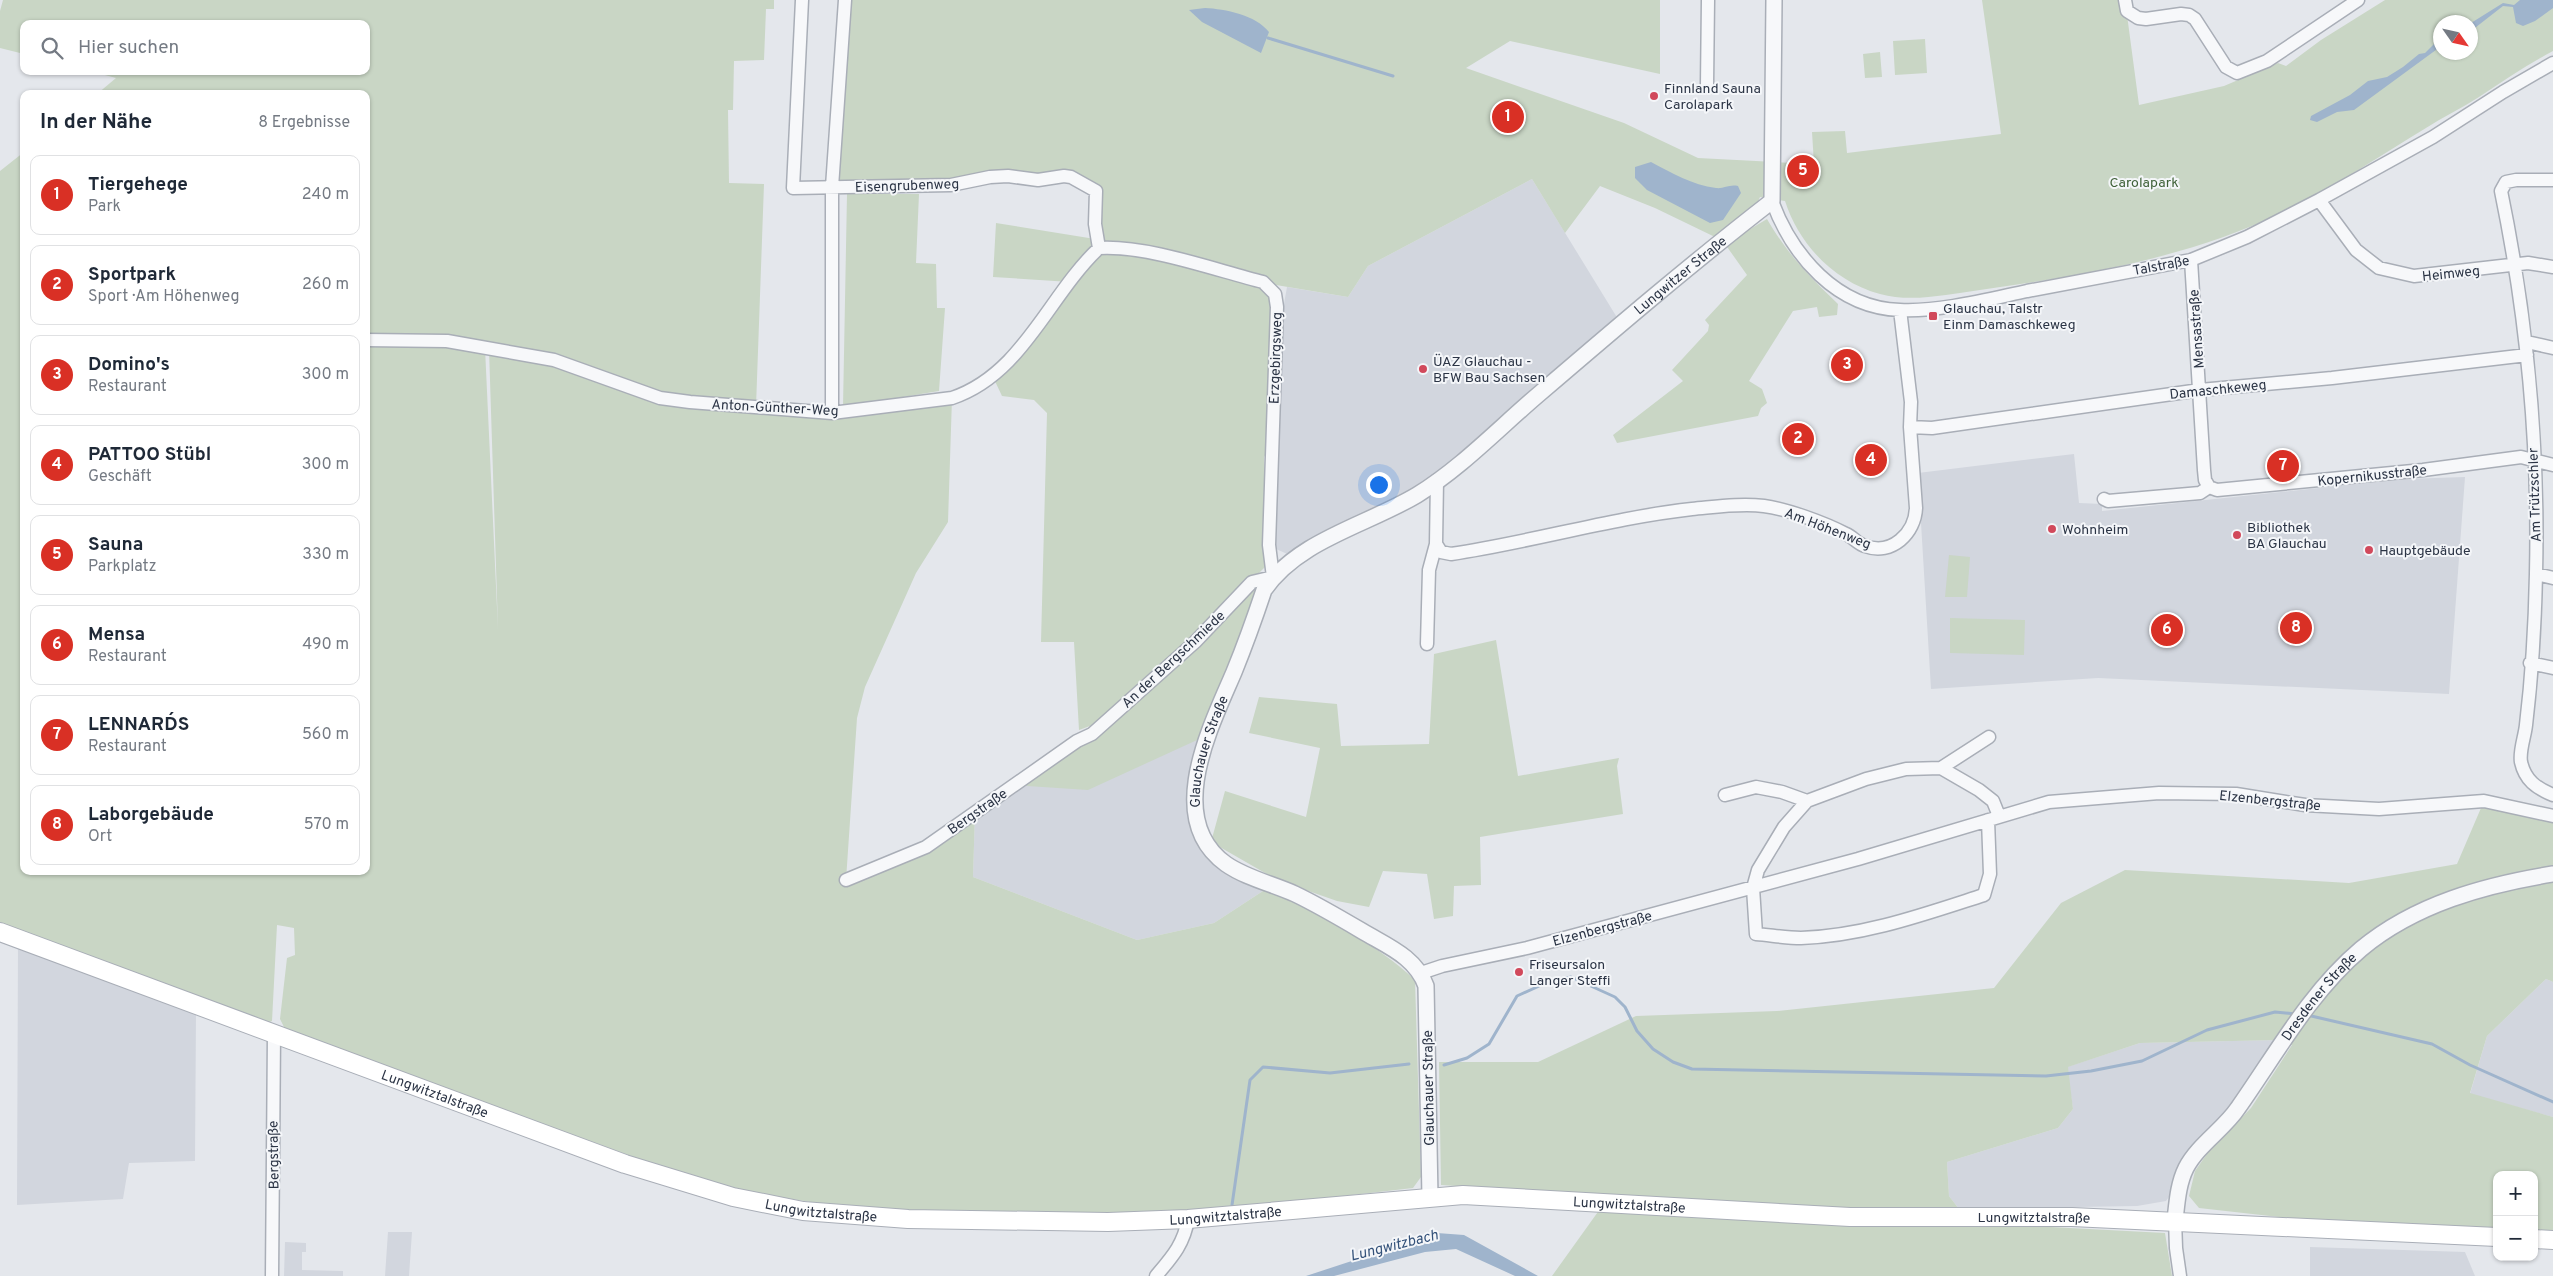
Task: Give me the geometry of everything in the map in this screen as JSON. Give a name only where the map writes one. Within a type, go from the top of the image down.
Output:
[{"type":"main road","name":"Lungwitztalstraße","points":[[0,932],[677,1182],[766,1204],[842,1216],[908,1220],[1056,1222],[1188,1219],[1463,1195],[1850,1217],[2062,1216],[2493,1237]]},
{"type":"main road","points":[[2538,1239],[2553,1240]]},
{"type":"street","name":"Eisengrubenweg","points":[[802,0],[793,188],[951,185],[990,177],[1008,176],[1038,180],[1064,176],[1071,177],[1096,191],[1095,224],[1099,248]]},
{"type":"street","points":[[832,413],[832,187],[844,0]]},
{"type":"street","points":[[1706,85],[1708,0]]},
{"type":"street","points":[[1772,201],[1774,0]]},
{"type":"street","points":[[2126,5],[2138,18],[2188,15],[2195,20],[2226,67],[2237,73],[2267,61],[2358,0]]},
{"type":"street","name":"Talstraße","points":[[1772,201],[1781,226],[1803,259],[1818,275],[1856,299],[1900,310],[1971,302],[2191,260],[2247,237],[2319,200],[2433,137],[2503,92],[2553,63]]},
{"type":"street","name":"Am Trützschler","points":[[2553,180],[2516,180],[2506,182],[2501,191],[2516,264],[2526,342],[2534,460],[2536,574],[2526,724],[2521,760],[2531,783],[2553,795]]},
{"type":"street","name":"Heimweg","points":[[2319,200],[2356,250],[2379,268],[2414,276],[2528,263],[2553,268]]},
{"type":"street","name":"Lungwitzer Straße","points":[[1437,480],[1459,464],[1670,281],[1772,201]]},
{"type":"street","name":"Erzgebirgsweg","points":[[1099,248],[1117,247],[1151,253],[1263,282],[1275,294],[1277,307],[1269,545],[1273,577]]},
{"type":"street","name":"Anton-Günther-Weg","points":[[370,340],[447,341],[554,360],[660,398],[832,413],[952,398],[969,392],[993,377],[1019,349],[1080,268],[1099,248]]},
{"type":"street","name":"Mensastraße","points":[[2191,260],[2204,470],[2205,480],[2209,487]]},
{"type":"street","name":"Am Höhenweg","points":[[1436,544],[1442,552],[1451,554],[1561,534],[1650,514],[1725,506],[1763,506],[1791,512],[1846,534],[1865,546],[1882,548],[1898,542],[1909,534],[1916,521],[1910,428],[1911,402],[1900,310]]},
{"type":"street","points":[[2526,342],[2553,348]]},
{"type":"street","name":"Damaschkeweg","points":[[1910,428],[1932,428],[2200,390],[2332,378],[2527,356]]},
{"type":"street","name":"Kopernikusstraße","points":[[2104,499],[2108,502],[2200,493],[2209,487],[2217,490],[2423,470],[2521,458],[2553,464]]},
{"type":"street","points":[[1427,644],[1429,570],[1436,544],[1437,480]]},
{"type":"street","name":"Glauchauer Straße","points":[[1430,1197],[1426,986],[1421,973],[1410,960],[1334,914],[1227,865],[1211,851],[1199,830],[1195,806],[1196,780],[1208,734],[1264,590],[1273,577],[1296,558],[1321,543],[1417,495],[1437,480]]},
{"type":"street","points":[[2536,574],[2553,578]]},
{"type":"street","name":"An der Bergschmiede","points":[[1098,726],[1195,642],[1252,582],[1273,577]]},
{"type":"street","points":[[2530,663],[2553,668]]},
{"type":"street","name":"Bergstraße","points":[[846,880],[926,847],[1077,741],[1092,734],[1098,726]]},
{"type":"street","points":[[1941,768],[1979,790],[1993,801],[1994,818],[1990,874],[1984,895],[1926,914],[1868,929],[1801,938],[1756,934],[1752,888],[1765,855],[1784,827],[1807,801],[1866,779],[1906,769],[1941,768],[1989,737]]},
{"type":"street","points":[[1725,795],[1756,787],[1782,792],[1807,801]]},
{"type":"street","name":"Elzenbergstraße","points":[[1421,973],[1442,966],[1527,948],[1752,888],[2049,802],[2159,793],[2236,794],[2305,805],[2379,809],[2484,801],[2553,816]]},
{"type":"street","name":"Dresdener Straße","points":[[2175,1220],[2178,1194],[2186,1168],[2232,1117],[2307,1008],[2361,950],[2404,919],[2450,900],[2505,882],[2553,874]]},
{"type":"street","name":"Bergstraße","points":[[272,1276],[274,1034]]},
{"type":"street","points":[[1156,1276],[1178,1251],[1186,1234],[1188,1219]]},
{"type":"street","points":[[2175,1220],[2180,1276]]},
{"type":"shaded area","name":"ÜAZ Glauchau - BFW Bau Sachsen","points":[[1532,179],[1621,324],[1459,464],[1296,558],[1274,548],[1280,326],[1287,287],[1348,297],[1368,266]]},
{"type":"shaded area","points":[[2074,454],[2079,503],[2102,504],[2102,511],[2404,479],[2465,477],[2449,694],[2098,678],[1931,689],[1918,473]]},
{"type":"shaded area","points":[[1208,735],[1195,780],[1211,851],[1272,885],[1214,923],[1137,940],[973,877],[975,813],[1014,785]]},
{"type":"shaded area","points":[[18,944],[196,1013],[195,1161],[129,1163],[123,1199],[17,1205]]},
{"type":"shaded area","points":[[2546,979],[2553,982],[2553,1117],[2470,1094],[2487,1036]]},
{"type":"shaded area","points":[[2280,1040],[2166,1201],[2137,1206],[1959,1209],[1949,1196],[1947,1162],[2058,1128],[2073,1109],[2067,1067],[2140,1043]]},
{"type":"shaded area","points":[[388,1232],[412,1232],[409,1276],[385,1276]]},
{"type":"shaded area","points":[[285,1242],[306,1243],[306,1252],[302,1252],[302,1270],[343,1271],[343,1276],[284,1276]]},
{"type":"shaded area","points":[[2310,1247],[2465,1252],[2475,1276],[2310,1276]]},
{"type":"green space","points":[[3,0],[774,0],[774,9],[766,9],[764,60],[734,61],[733,110],[728,110],[729,183],[764,184],[756,407],[832,413],[952,398],[948,522],[916,573],[865,687],[857,718],[846,880],[926,847],[975,813],[973,877],[1137,940],[1214,923],[1266,889],[1324,918],[1363,940],[1415,980],[1421,1177],[1413,1188],[1266,1205],[1189,1211],[1109,1214],[958,1213],[842,1207],[755,1193],[669,1170],[285,1029],[280,1019],[287,958],[295,955],[294,928],[277,925],[272,1021],[267,1023],[0,925],[0,171],[20,155],[20,875],[370,875],[370,90],[102,90],[116,78],[105,75],[370,75],[370,20],[20,20],[20,53],[0,48],[0,11]],"holes":[[[485,348],[489,349],[498,629]]]},
{"type":"green space","name":"Carolapark","points":[[846,0],[1660,0],[1660,74],[1510,41],[1466,68],[1624,123],[1698,158],[1792,163],[1792,182],[1815,180],[1812,132],[1845,131],[1847,153],[2001,134],[1982,0],[2125,0],[2139,105],[2224,86],[2278,63],[2286,66],[2321,40],[2385,0],[2553,0],[2553,51],[2524,67],[2473,101],[2298,205],[2244,229],[2207,242],[2170,254],[2132,263],[2018,285],[1917,298],[1892,297],[1848,281],[1821,260],[1799,232],[1785,201],[1760,197],[1757,204],[1715,237],[1655,208],[1600,186],[1565,233],[1532,179],[1368,266],[1348,297],[1264,283],[1275,294],[1273,443],[1264,457],[1266,566],[1193,639],[1098,723],[1079,730],[1074,642],[1041,642],[1047,413],[1034,400],[1002,396],[993,377],[1070,282],[993,277],[996,223],[1095,239],[1096,191],[1071,177],[834,184]]},
{"type":"green space","points":[[1925,39],[1927,73],[1895,75],[1893,41]]},
{"type":"green space","points":[[1880,52],[1882,77],[1865,78],[1863,54]]},
{"type":"green space","points":[[847,194],[919,194],[916,263],[936,264],[937,308],[945,308],[939,391],[843,407]]},
{"type":"green space","points":[[1767,219],[1799,264],[1838,304],[1837,315],[1819,317],[1817,307],[1793,311],[1749,381],[1762,389],[1767,403],[1761,408],[1758,416],[1617,443],[1613,435],[1683,381],[1672,370],[1708,331],[1709,325],[1705,320],[1747,275],[1725,244]]},
{"type":"green space","points":[[1949,555],[1970,557],[1967,597],[1945,597]]},
{"type":"green space","points":[[1273,577],[1208,735],[1088,790],[1014,785],[1077,741],[1252,582]]},
{"type":"green space","points":[[1950,618],[2025,620],[2024,655],[1950,653]]},
{"type":"green space","points":[[1496,640],[1518,776],[1619,758],[1617,766],[1623,814],[1480,837],[1481,885],[1454,886],[1453,916],[1434,919],[1427,874],[1383,871],[1369,907],[1337,901],[1277,880],[1211,842],[1225,791],[1306,817],[1320,748],[1249,733],[1259,697],[1337,704],[1341,746],[1429,744],[1434,654]]},
{"type":"green space","points":[[2484,801],[2553,816],[2553,982],[2546,979],[2487,1036],[2470,1093],[2553,1117],[2553,1232],[2538,1231],[2538,1171],[2493,1171],[2493,1230],[2315,1221],[2199,1208],[2189,1196],[2195,1171],[2209,1151],[2251,1108],[2292,1045],[2280,1040],[2140,1043],[2068,1067],[2073,1109],[2058,1128],[1947,1162],[1949,1196],[1959,1209],[1759,1206],[1441,1185],[1439,1062],[1538,1062],[1636,1016],[1777,1011],[1994,988],[2061,903],[2125,870],[2349,883],[2457,864]]},
{"type":"green space","points":[[1600,1209],[1696,1217],[1972,1223],[2165,1233],[2172,1276],[1552,1276]]},
{"type":"water","points":[[2520,0],[2553,0],[2553,8],[2535,21],[2523,26],[2516,23],[2513,7],[2503,6],[2478,26],[2478,19],[2503,3],[2514,5]]},
{"type":"water","points":[[1205,8],[1240,14],[1263,26],[1269,32],[1261,53],[1202,22],[1189,10]]},
{"type":"water","points":[[2433,45],[2433,52],[2354,110],[2337,112],[2317,122],[2310,120],[2311,116],[2350,95],[2368,81],[2387,77],[2419,54],[2425,53]]},
{"type":"water","points":[[1651,162],[1682,178],[1699,184],[1716,188],[1738,186],[1741,193],[1723,220],[1710,223],[1647,190],[1635,178],[1635,167]]},
{"type":"water","points":[[1437,1233],[1464,1235],[1538,1276],[1515,1276],[1456,1249],[1425,1252],[1334,1276],[1306,1276]]},
{"type":"waterway","points":[[1268,38],[1393,76]]},
{"type":"waterway","points":[[1444,1065],[1467,1058],[1489,1044],[1517,996],[1548,982],[1571,977],[1615,997],[1625,1007],[1637,1031],[1653,1049],[1673,1062],[1692,1069],[2046,1076],[2091,1071],[2142,1061],[2207,1030],[2275,1012],[2296,1014]]},
{"type":"waterway","points":[[2307,1015],[2432,1044],[2470,1065],[2553,1102]]},
{"type":"waterway","points":[[1232,1205],[1250,1080],[1263,1067],[1330,1073],[1409,1064]]},
{"type":"place","name":"Finnland Sauna Carolapark","points":[[1654,96]]},
{"type":"place","name":"Tiergehege","points":[[1508,117]]},
{"type":"place","name":"Sauna","points":[[1803,171]]},
{"type":"place","name":"Glauchau, Talstr Einm Damaschkeweg","points":[[1933,316]]},
{"type":"place","name":"Domino's","points":[[1847,365]]},
{"type":"place","name":"ÜAZ Glauchau - BFW Bau Sachsen","points":[[1423,369]]},
{"type":"place","name":"Sportpark","points":[[1798,439]]},
{"type":"place","name":"PATTOO Stübl","points":[[1871,460]]},
{"type":"place","name":"LENNARD´S","points":[[2283,466]]},
{"type":"place","name":"Wohnheim","points":[[2052,529]]},
{"type":"place","name":"Bibliothek BA Glauchau","points":[[2237,535]]},
{"type":"place","name":"Hauptgebäude","points":[[2369,550]]},
{"type":"place","name":"Laborgebäude","points":[[2296,628]]},
{"type":"place","name":"Mensa","points":[[2167,630]]},
{"type":"place","name":"Friseursalon Langer Steffi","points":[[1519,972]]},
{"type":"water label","name":"Lungwitzbach","points":[[1394,1245]]}]
